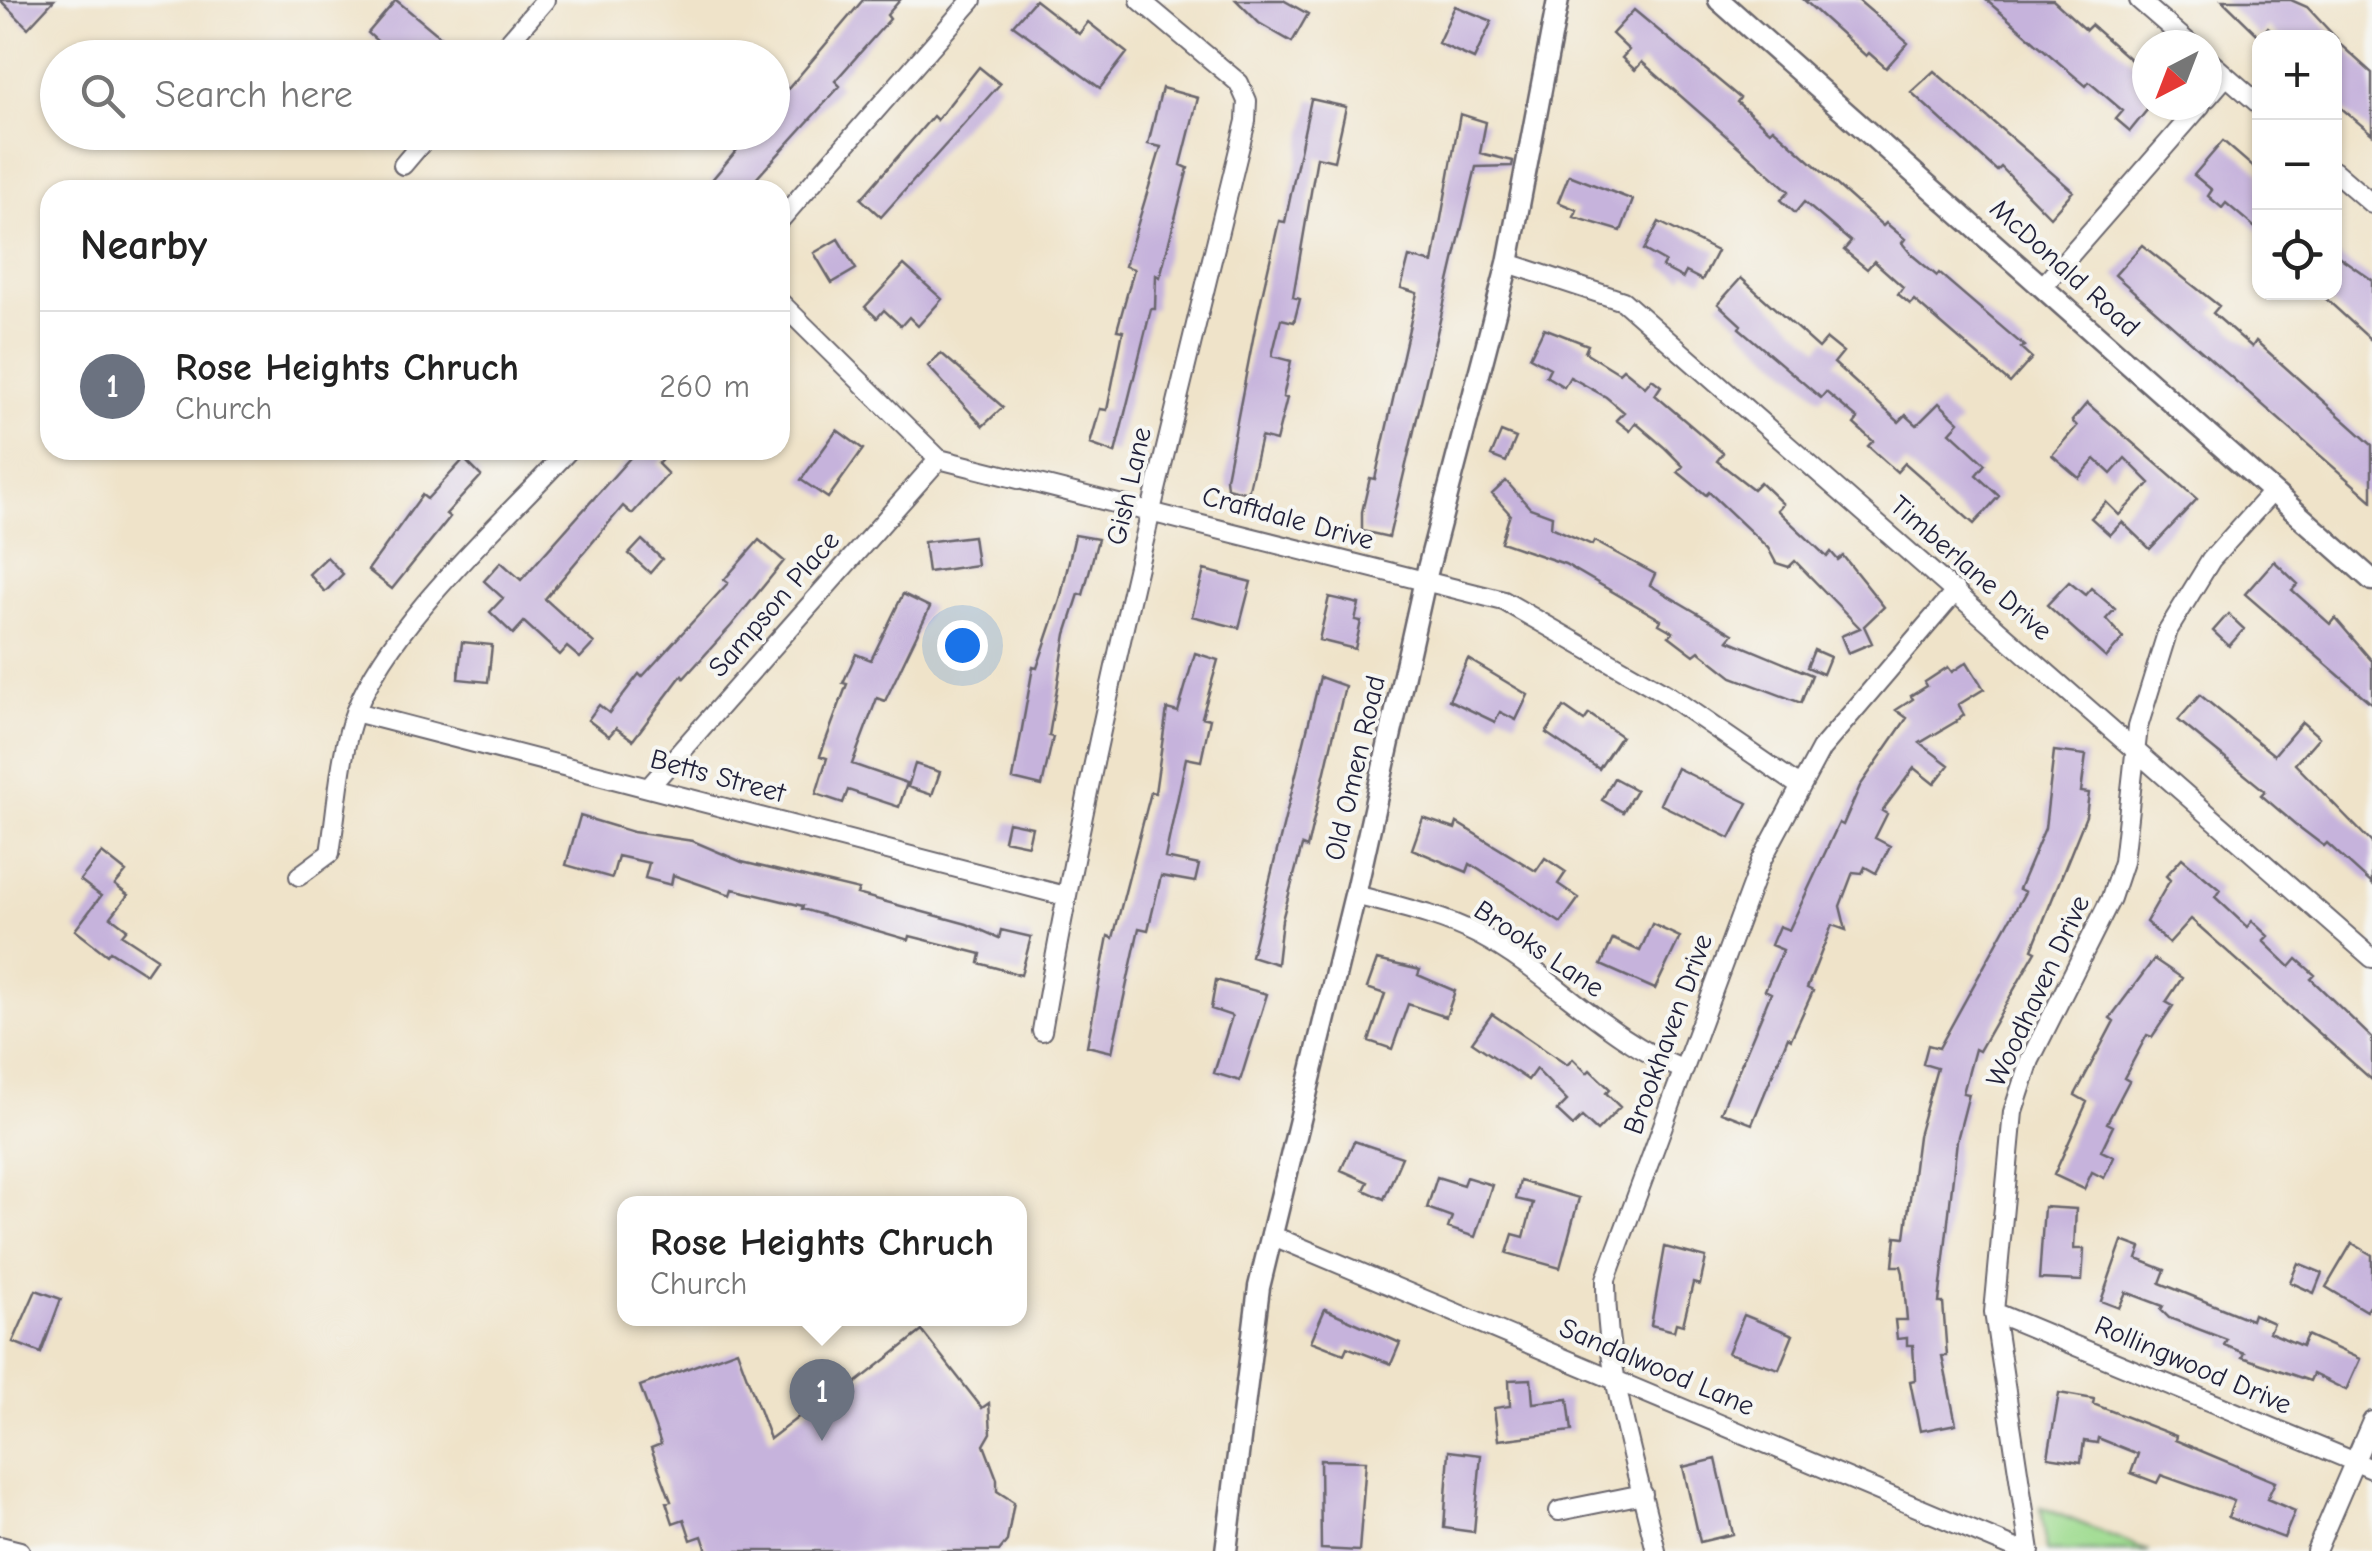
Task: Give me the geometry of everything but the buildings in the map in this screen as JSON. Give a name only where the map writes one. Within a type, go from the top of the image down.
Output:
[{"type":"street","points":[[510,40],[544,0]]},
{"type":"street","points":[[790,209],[972,0]]},
{"type":"street","name":"Gish Lane","points":[[1042,1031],[1065,896],[1151,510],[1246,121],[1246,101],[1240,82],[1140,0]]},
{"type":"street","name":"Old Omen Road","points":[[1226,1551],[1259,1288],[1425,580],[1508,263],[1558,0]]},
{"type":"street","name":"McDonald Road","points":[[1719,0],[2372,580]]},
{"type":"street","points":[[2139,0],[2173,30]]},
{"type":"street","points":[[2222,73],[2252,98]]},
{"type":"street","points":[[2222,81],[2226,76]]},
{"type":"street","points":[[2044,285],[2188,120]]},
{"type":"street","points":[[403,165],[416,150]]},
{"type":"street","points":[[2342,178],[2372,204]]},
{"type":"street","name":"Timberlane Drive","points":[[1508,263],[1623,301],[2372,958]]},
{"type":"street","points":[[790,312],[939,459]]},
{"type":"street","name":"Craftdale Drive","points":[[939,459],[1504,600],[1666,694],[1798,785]]},
{"type":"street","name":"Sampson Place","points":[[650,786],[939,459]]},
{"type":"street","points":[[299,876],[330,854],[355,712],[386,656],[423,608],[560,460]]},
{"type":"street","name":"Woodhaven Drive","points":[[2030,1551],[1994,1312],[2013,1112],[2030,1060],[2111,898],[2123,862],[2138,728],[2168,630],[2212,560],[2272,492]]},
{"type":"street","name":"Brookhaven Drive","points":[[1656,1551],[1615,1380],[1606,1322],[1606,1279],[1761,860],[1798,785],[1820,749],[1956,591]]},
{"type":"street","name":"Betts Street","points":[[355,712],[1065,896]]},
{"type":"street","name":"Brooks Lane","points":[[1354,895],[1436,916],[1482,936],[1652,1057],[1684,1070]]},
{"type":"street","name":"Sandalwood Lane","points":[[1271,1235],[2021,1551]]},
{"type":"street","name":"Rollingwood Drive","points":[[1994,1312],[2372,1469]]},
{"type":"street","points":[[2316,1551],[2372,1421]]},
{"type":"street","points":[[1559,1511],[1643,1494]]},
{"type":"street","points":[[0,1546],[20,1551]]},
{"type":"green space","points":[[2041,1507],[2149,1551],[2047,1551]]},
{"type":"place","name":"Rose Heights Chruch","points":[[822,1441]]}]
